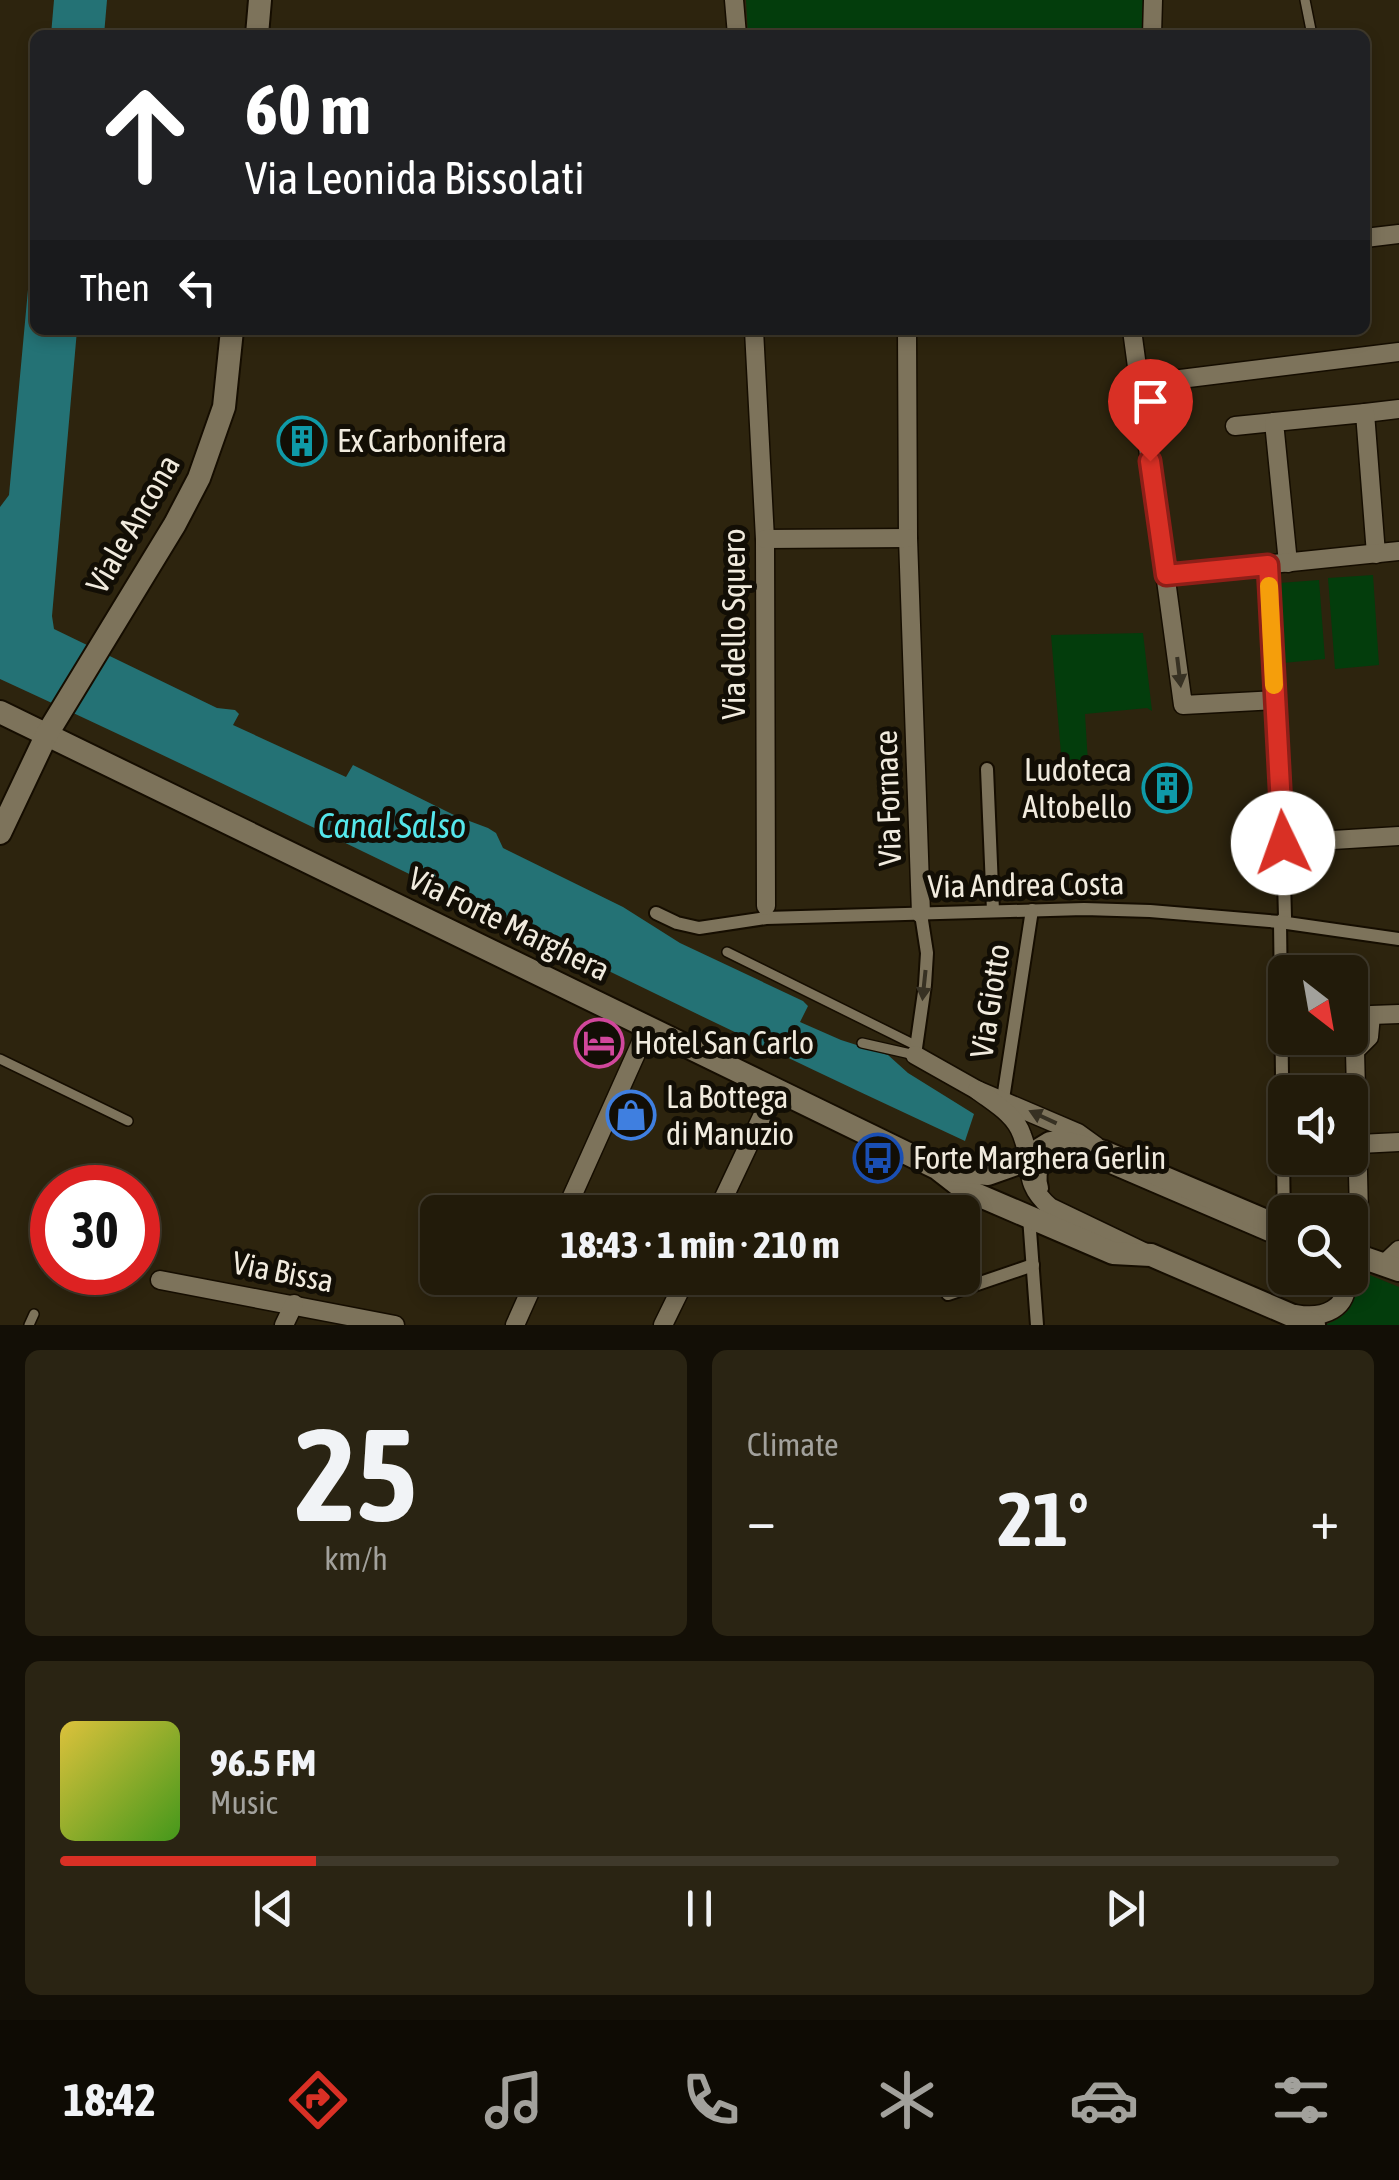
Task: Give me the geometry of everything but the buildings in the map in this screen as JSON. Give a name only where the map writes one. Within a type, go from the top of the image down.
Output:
[{"type":"street","points":[[257,30],[260,0]]},
{"type":"street","points":[[734,0],[736,30]]},
{"type":"street","points":[[1152,30],[1153,0]]},
{"type":"street","points":[[1370,237],[1399,234]]},
{"type":"street","name":"Viale Ancona","points":[[0,833],[51,726],[175,524],[205,464],[224,406],[231,335]]},
{"type":"street","name":"Via dello Squero","points":[[754,335],[765,539],[766,912]]},
{"type":"street","name":"Via Fornace","points":[[908,335],[908,538],[926,969],[915,1050]]},
{"type":"street","points":[[1133,335],[1182,705],[1275,700]]},
{"type":"street","points":[[1140,384],[1399,352]]},
{"type":"street","points":[[1235,426],[1399,410]]},
{"type":"street","points":[[1365,413],[1376,554]]},
{"type":"street","points":[[1274,422],[1288,563]]},
{"type":"street","points":[[765,539],[908,538]]},
{"type":"street","points":[[1166,575],[1399,552]]},
{"type":"street","points":[[1268,565],[1283,843],[1284,917],[1280,922],[1284,1195]]},
{"type":"street","name":"Via Forte Marghera","points":[[0,712],[51,726],[937,1168],[964,1189],[1113,1253],[1151,1255]]},
{"type":"street","points":[[987,769],[993,912]]},
{"type":"street","points":[[1283,843],[1399,836]]},
{"type":"street","name":"Via Giotto","points":[[1005,1106],[1032,910]]},
{"type":"street","name":"Via Andrea Costa","points":[[656,913],[699,928],[766,912],[1150,911],[1280,922],[1399,938]]},
{"type":"street","points":[[1357,1075],[1356,1051],[1369,1037],[1371,1015],[1399,1014]]},
{"type":"street","points":[[574,1195],[648,1027]]},
{"type":"street","points":[[915,1050],[1005,1106],[1078,1133],[1104,1152]]},
{"type":"street","points":[[724,1195],[775,1088]]},
{"type":"street","name":"Via Forte Marghera","points":[[1005,1106],[1023,1136],[1017,1162],[1050,1207],[1314,1325]]},
{"type":"street","points":[[1368,1144],[1399,1142]]},
{"type":"street","points":[[937,1168],[976,1175],[1017,1162],[1050,1143],[1067,1143],[1104,1152],[1268,1222]]},
{"type":"street","points":[[1268,1235],[1075,1152],[1055,1154],[1040,1170],[1040,1185],[1050,1200],[1268,1294]]},
{"type":"street","points":[[1029,1217],[1037,1325]]},
{"type":"street","points":[[1368,1257],[1394,1262]]},
{"type":"street","points":[[980,1283],[1033,1265]]},
{"type":"street","name":"Via Bissa","points":[[160,1280],[395,1325]]},
{"type":"street","points":[[515,1325],[528,1295]]},
{"type":"street","points":[[663,1325],[678,1295]]},
{"type":"street","points":[[1271,1295],[1304,1309],[1320,1309],[1336,1295]]},
{"type":"street","points":[[1281,1310],[1304,1315],[1331,1312],[1345,1295]]},
{"type":"street","points":[[284,1325],[294,1304]]},
{"type":"lane","points":[[1306,0],[1311,30]]},
{"type":"lane","points":[[727,952],[915,1050]]},
{"type":"lane","points":[[862,1042],[915,1050]]},
{"type":"lane","points":[[0,1059],[128,1121]]},
{"type":"green space","points":[[746,0],[1143,0],[1142,30],[748,30]]},
{"type":"green space","points":[[1373,575],[1379,665],[1335,669],[1328,578]]},
{"type":"green space","points":[[1319,580],[1325,659],[1283,663],[1279,583]]},
{"type":"green space","points":[[1143,633],[1152,711],[1147,708],[1085,714],[1088,763],[1062,766],[1051,635]]},
{"type":"green space","points":[[1368,1274],[1399,1287],[1399,1325],[1325,1325],[1344,1315],[1354,1295],[1368,1295]]},
{"type":"water","points":[[54,0],[107,0],[104,30],[51,30]]},
{"type":"water","name":"Canal Salso","points":[[30,268],[30,335],[77,335],[54,629],[217,708],[235,710],[239,714],[233,725],[346,777],[353,765],[488,828],[496,833],[503,848],[623,907],[680,943],[803,1001],[808,1006],[800,1022],[888,1055],[908,1073],[974,1114],[965,1141],[0,679],[0,507],[9,495]]},
{"type":"slow traffic","points":[[1269,586],[1274,685]]},
{"type":"place","name":"Ex Carbonifera","points":[[302,441]]},
{"type":"place","name":"Ludoteca Altobello","points":[[1167,788]]},
{"type":"place","name":"Hotel San Carlo","points":[[599,1043]]},
{"type":"place","name":"La Bottega di Manuzio","points":[[631,1115]]},
{"type":"place","name":"Forte Marghera Gerlin","points":[[878,1158]]},
{"type":"route","points":[[1150,461],[1166,575],[1268,565],[1283,843]]}]
